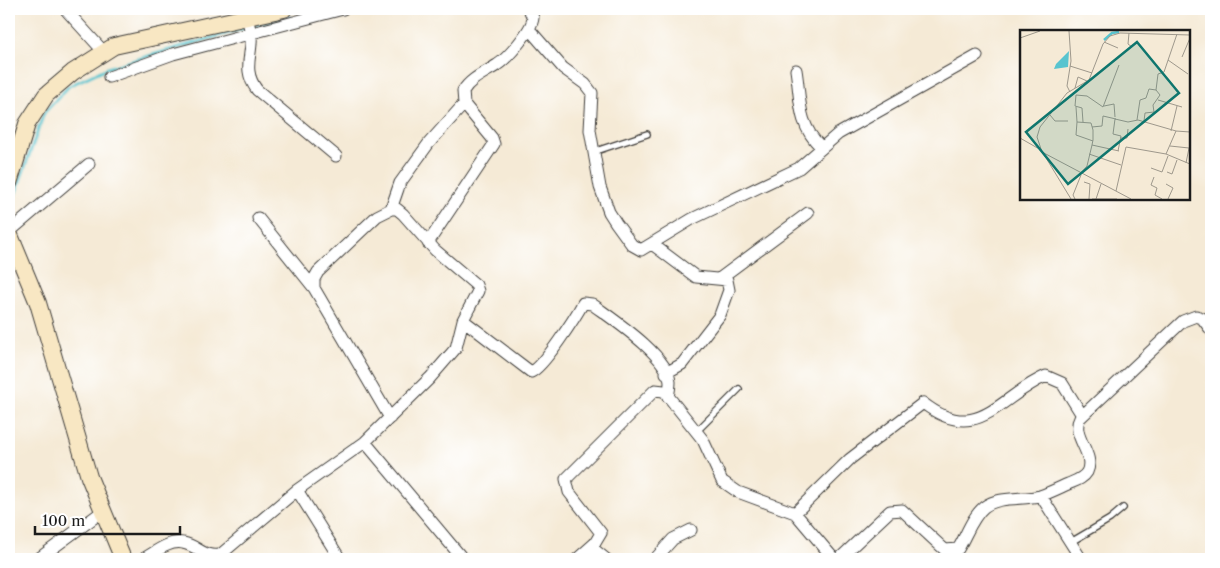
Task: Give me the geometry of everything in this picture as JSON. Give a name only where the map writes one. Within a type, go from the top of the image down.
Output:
[{"type":"street","points":[[65,9],[104,52]]},
{"type":"street","points":[[109,77],[249,25],[284,9]]},
{"type":"street","points":[[9,183],[27,124],[46,96],[73,72],[114,46],[343,9]]},
{"type":"street","points":[[428,243],[494,144],[492,138],[464,104],[462,98],[466,86],[499,64],[529,29],[533,18],[529,9]]},
{"type":"street","points":[[249,25],[252,41],[248,74],[250,81],[262,94],[336,156]]},
{"type":"street","points":[[529,29],[563,68],[585,84],[592,93],[590,130],[600,187],[609,212],[616,223],[636,249],[641,250],[701,214],[799,168],[821,147],[846,129],[976,56]]},
{"type":"street","points":[[796,70],[800,110],[810,134],[821,147]]},
{"type":"street","points":[[391,209],[400,183],[464,104]]},
{"type":"street","points":[[89,164],[9,232],[38,303],[80,451],[123,559]]},
{"type":"street","points":[[143,559],[173,543],[184,543],[209,556],[220,555],[297,490],[365,442],[430,378],[456,348],[463,320],[478,291],[476,285],[428,243],[397,209],[391,209],[377,216],[318,272],[314,279],[314,288]]},
{"type":"street","points":[[719,279],[808,213]]},
{"type":"street","points":[[258,218],[314,288],[390,418]]},
{"type":"street","points":[[652,244],[696,277],[727,280],[729,290],[720,315],[682,364],[666,374]]},
{"type":"street","points":[[463,320],[531,372],[536,370],[549,354],[583,303],[592,304],[637,337],[662,364],[670,380],[668,397]]},
{"type":"street","points":[[839,559],[890,511],[896,509],[908,514],[945,550],[951,551],[958,549],[978,514],[985,507],[1002,500],[1041,496],[1081,478],[1086,473],[1089,465],[1077,424],[1082,415],[1183,321],[1196,316],[1202,318],[1211,330]]},
{"type":"street","points":[[795,514],[850,459],[923,404],[945,418],[972,421],[1046,376],[1062,384],[1082,415]]},
{"type":"street","points":[[577,559],[600,537],[600,529],[569,492],[566,480],[655,390],[664,392],[696,432],[706,447],[717,474],[728,486],[795,514],[834,559]]},
{"type":"street","points":[[365,442],[463,559]]},
{"type":"street","points":[[297,490],[340,559]]},
{"type":"street","points":[[1041,496],[1081,559]]},
{"type":"street","points":[[38,559],[103,511]]},
{"type":"street","points":[[655,559],[673,539],[692,530]]},
{"type":"street","points":[[591,547],[606,559]]},
{"type":"lane","points":[[593,152],[647,134]]},
{"type":"lane","points":[[696,432],[738,389]]},
{"type":"lane","points":[[1071,542],[1123,508]]},
{"type":"waterway","points":[[252,27],[290,17]]},
{"type":"waterway","points":[[9,212],[44,113],[69,86],[107,68],[246,28]]}]
